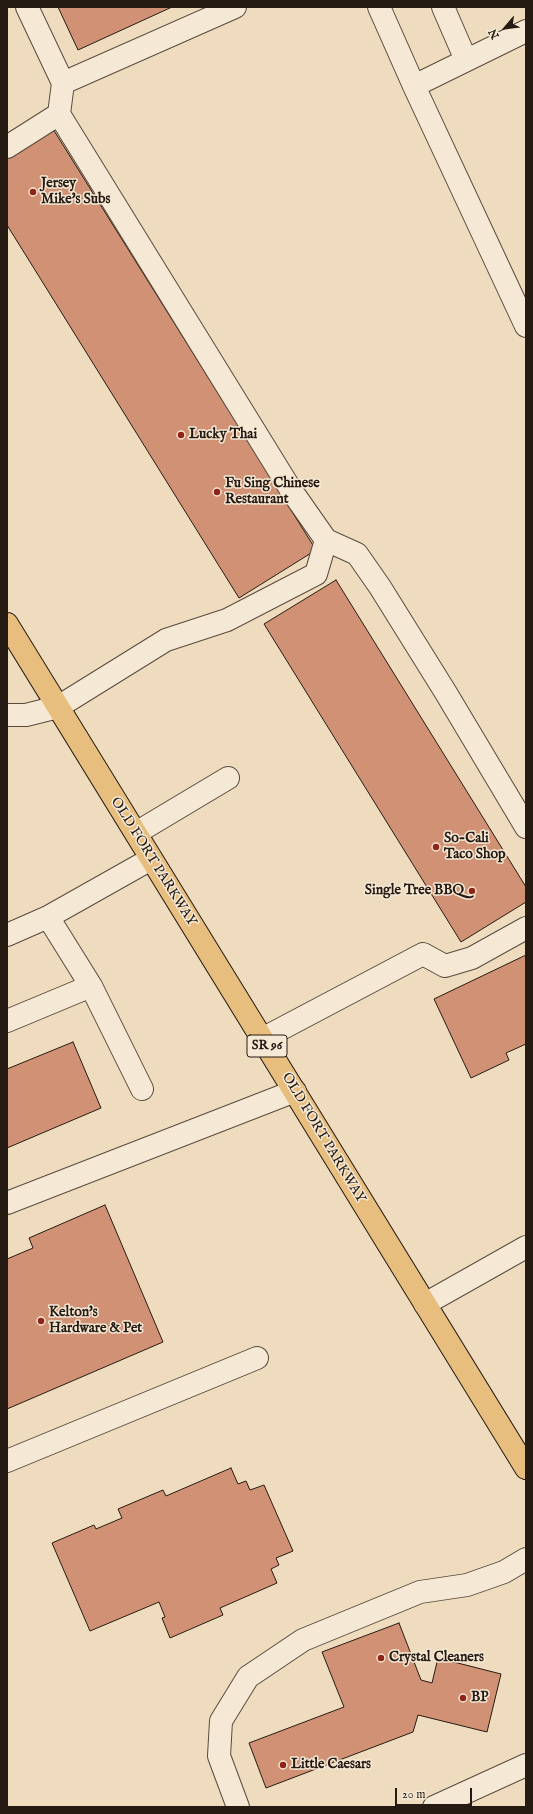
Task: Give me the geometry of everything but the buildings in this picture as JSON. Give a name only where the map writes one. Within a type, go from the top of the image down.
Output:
[{"type":"main road","name":"OLD FORT PARKWAY","points":[[7,624],[526,1468]]},
{"type":"street","points":[[27,7],[63,83],[59,114],[287,483],[326,540],[357,554],[380,587],[446,693],[526,827]]},
{"type":"street","points":[[63,83],[235,7]]},
{"type":"street","points":[[379,7],[414,86],[525,321]]},
{"type":"street","points":[[443,7],[466,60]]},
{"type":"street","points":[[414,86],[526,31]]},
{"type":"street","points":[[7,147],[59,114]]},
{"type":"street","points":[[7,715],[26,715],[58,707],[166,640],[227,620],[316,574],[326,540]]},
{"type":"street","points":[[136,833],[228,778]]},
{"type":"street","points":[[7,935],[48,918],[152,859]]},
{"type":"street","points":[[48,918],[91,986],[142,1089]]},
{"type":"street","points":[[262,1039],[423,954],[445,966],[472,958],[526,928]]},
{"type":"street","points":[[7,1021],[91,986]]},
{"type":"street","points":[[7,1203],[295,1092]]},
{"type":"street","points":[[425,1304],[526,1247]]},
{"type":"street","points":[[7,1461],[257,1358]]},
{"type":"street","points":[[238,1807],[219,1756],[222,1721],[248,1676],[303,1640],[420,1592],[467,1585],[504,1572],[526,1559]]},
{"type":"street","points":[[434,1807],[526,1765]]},
{"type":"place","name":"Jersey Mike's Subs","points":[[33,192]]},
{"type":"place","name":"Lucky Thai","points":[[181,435]]},
{"type":"place","name":"Fu Sing Chinese Restaurant","points":[[217,492]]},
{"type":"place","name":"So-Cali Taco Shop","points":[[436,847]]},
{"type":"place","name":"Single Tree BBQ","points":[[472,891]]},
{"type":"place","name":"Kelton's Hardware & Pet","points":[[41,1321]]},
{"type":"place","name":"Crystal Cleaners","points":[[381,1658]]},
{"type":"place","name":"BP","points":[[463,1698]]},
{"type":"place","name":"Little Caesars","points":[[283,1765]]}]
